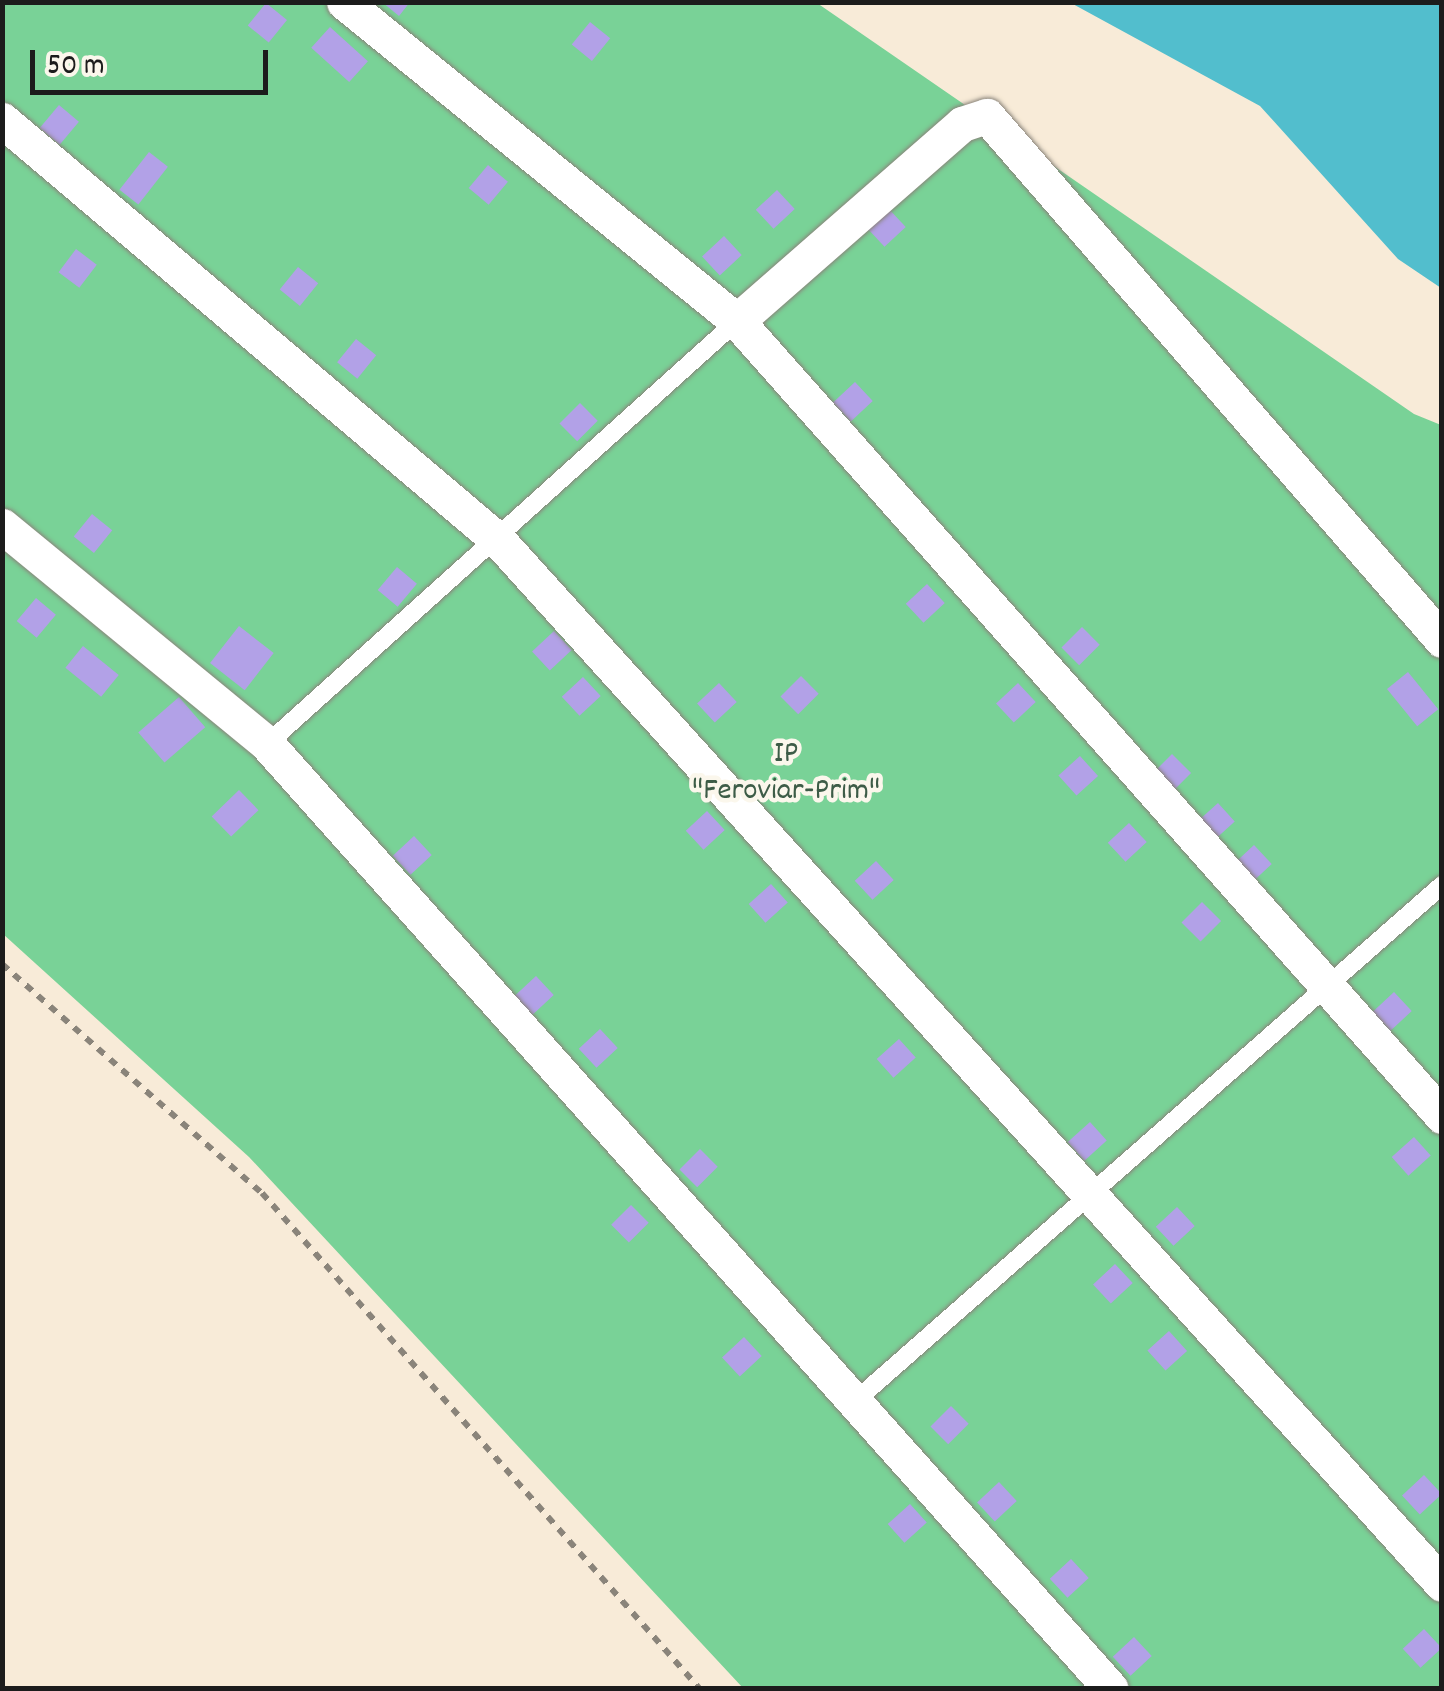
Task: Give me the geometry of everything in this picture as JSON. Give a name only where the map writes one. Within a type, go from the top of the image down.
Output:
[{"type":"street","points":[[344,2],[737,322],[1442,1116]]},
{"type":"street","points":[[737,322],[962,124],[988,116],[1442,640]]},
{"type":"street","points":[[2,120],[500,541],[1442,1584]]},
{"type":"street","points":[[2,526],[267,744],[1110,1688]]},
{"type":"lane","points":[[267,744],[500,541],[737,322]]},
{"type":"lane","points":[[854,1402],[1093,1197],[1442,884]]},
{"type":"path","points":[[2,964],[262,1193],[699,1688]]},
{"type":"green space","name":"IP \"Feroviar-Prim\"","points":[[3,3],[817,3],[1414,414],[1441,425],[1441,1688],[743,1688],[249,1157],[3,934]]},
{"type":"water","points":[[1071,3],[1441,3],[1441,288],[1398,259],[1260,106]]},
{"type":"building","points":[[382,2],[410,2],[399,16]]},
{"type":"building","points":[[266,3],[287,20],[269,43],[248,26]]},
{"type":"building","points":[[590,22],[610,38],[592,61],[572,45]]},
{"type":"building","points":[[330,27],[368,61],[349,82],[311,48]]},
{"type":"building","points":[[59,105],[79,122],[60,145],[40,128]]},
{"type":"building","points":[[149,152],[168,167],[138,205],[119,190]]},
{"type":"building","points":[[488,165],[508,182],[489,205],[469,188]]},
{"type":"building","points":[[777,190],[795,209],[774,229],[756,210]]},
{"type":"building","points":[[888,208],[906,227],[885,247],[867,228]]},
{"type":"building","points":[[724,236],[742,255],[720,275],[702,256]]},
{"type":"building","points":[[76,249],[97,265],[79,288],[59,272]]},
{"type":"building","points":[[298,267],[318,283],[300,306],[280,290]]},
{"type":"building","points":[[356,339],[376,355],[357,379],[337,362]]},
{"type":"building","points":[[855,382],[873,401],[851,421],[833,402]]},
{"type":"building","points":[[580,403],[598,421],[577,441],[559,424]]},
{"type":"building","points":[[92,514],[112,530],[94,553],[74,537]]},
{"type":"building","points":[[397,567],[417,584],[398,607],[378,590]]},
{"type":"building","points":[[927,584],[945,603],[924,623],[906,604]]},
{"type":"building","points":[[36,598],[56,615],[37,638],[17,621]]},
{"type":"building","points":[[239,626],[274,653],[245,690],[210,663]]},
{"type":"building","points":[[1082,627],[1100,645],[1079,665],[1061,648]]},
{"type":"building","points":[[554,631],[572,650],[550,670],[532,651]]},
{"type":"building","points":[[83,646],[119,675],[101,697],[65,668]]},
{"type":"building","points":[[1408,672],[1438,709],[1417,726],[1387,689]]},
{"type":"building","points":[[801,676],[819,694],[798,714],[780,697]]},
{"type":"building","points":[[583,677],[601,696],[580,716],[562,697]]},
{"type":"building","points":[[719,683],[737,702],[715,722],[697,703]]},
{"type":"building","points":[[1018,683],[1036,702],[1014,722],[996,703]]},
{"type":"building","points":[[179,697],[205,727],[164,763],[138,732]]},
{"type":"building","points":[[1172,754],[1191,773],[1171,794],[1151,775]]},
{"type":"building","points":[[1080,756],[1098,776],[1077,795],[1058,775]]},
{"type":"building","points":[[239,790],[258,810],[231,837],[212,816]]},
{"type":"building","points":[[1218,803],[1235,822],[1212,842],[1196,823]]},
{"type":"building","points":[[707,811],[725,830],[704,850],[686,831]]},
{"type":"building","points":[[1129,823],[1147,842],[1126,862],[1108,843]]},
{"type":"building","points":[[414,836],[432,855],[411,875],[393,856]]},
{"type":"building","points":[[1254,845],[1272,864],[1251,884],[1233,865]]},
{"type":"building","points":[[876,861],[894,880],[873,900],[855,881]]},
{"type":"building","points":[[771,884],[788,903],[765,923],[749,904]]},
{"type":"building","points":[[1202,902],[1221,921],[1201,942],[1181,923]]},
{"type":"building","points":[[536,976],[554,995],[533,1015],[515,996]]},
{"type":"building","points":[[1394,992],[1412,1011],[1391,1031],[1373,1012]]},
{"type":"building","points":[[600,1029],[618,1048],[597,1068],[579,1049]]},
{"type":"building","points":[[899,1039],[916,1058],[893,1078],[877,1059]]},
{"type":"building","points":[[1090,1122],[1107,1141],[1084,1161],[1068,1142]]},
{"type":"building","points":[[1414,1137],[1431,1156],[1408,1176],[1392,1157]]},
{"type":"building","points":[[700,1149],[718,1167],[697,1187],[679,1170]]},
{"type":"building","points":[[631,1205],[649,1223],[629,1242],[611,1225]]},
{"type":"building","points":[[1177,1207],[1195,1226],[1174,1246],[1156,1227]]},
{"type":"building","points":[[1115,1264],[1133,1283],[1111,1303],[1093,1284]]},
{"type":"building","points":[[1169,1331],[1187,1351],[1166,1370],[1147,1350]]},
{"type":"building","points":[[744,1337],[762,1356],[740,1376],[722,1357]]},
{"type":"building","points":[[951,1406],[969,1424],[948,1444],[930,1427]]},
{"type":"building","points":[[1424,1475],[1442,1494],[1420,1514],[1402,1495]]},
{"type":"building","points":[[999,1482],[1017,1501],[995,1521],[977,1502]]},
{"type":"building","points":[[910,1504],[927,1523],[904,1543],[888,1524]]},
{"type":"building","points":[[1071,1559],[1089,1578],[1068,1598],[1050,1579]]},
{"type":"building","points":[[1424,1629],[1442,1648],[1421,1668],[1403,1649]]},
{"type":"building","points":[[1134,1637],[1152,1656],[1131,1676],[1113,1657]]}]
